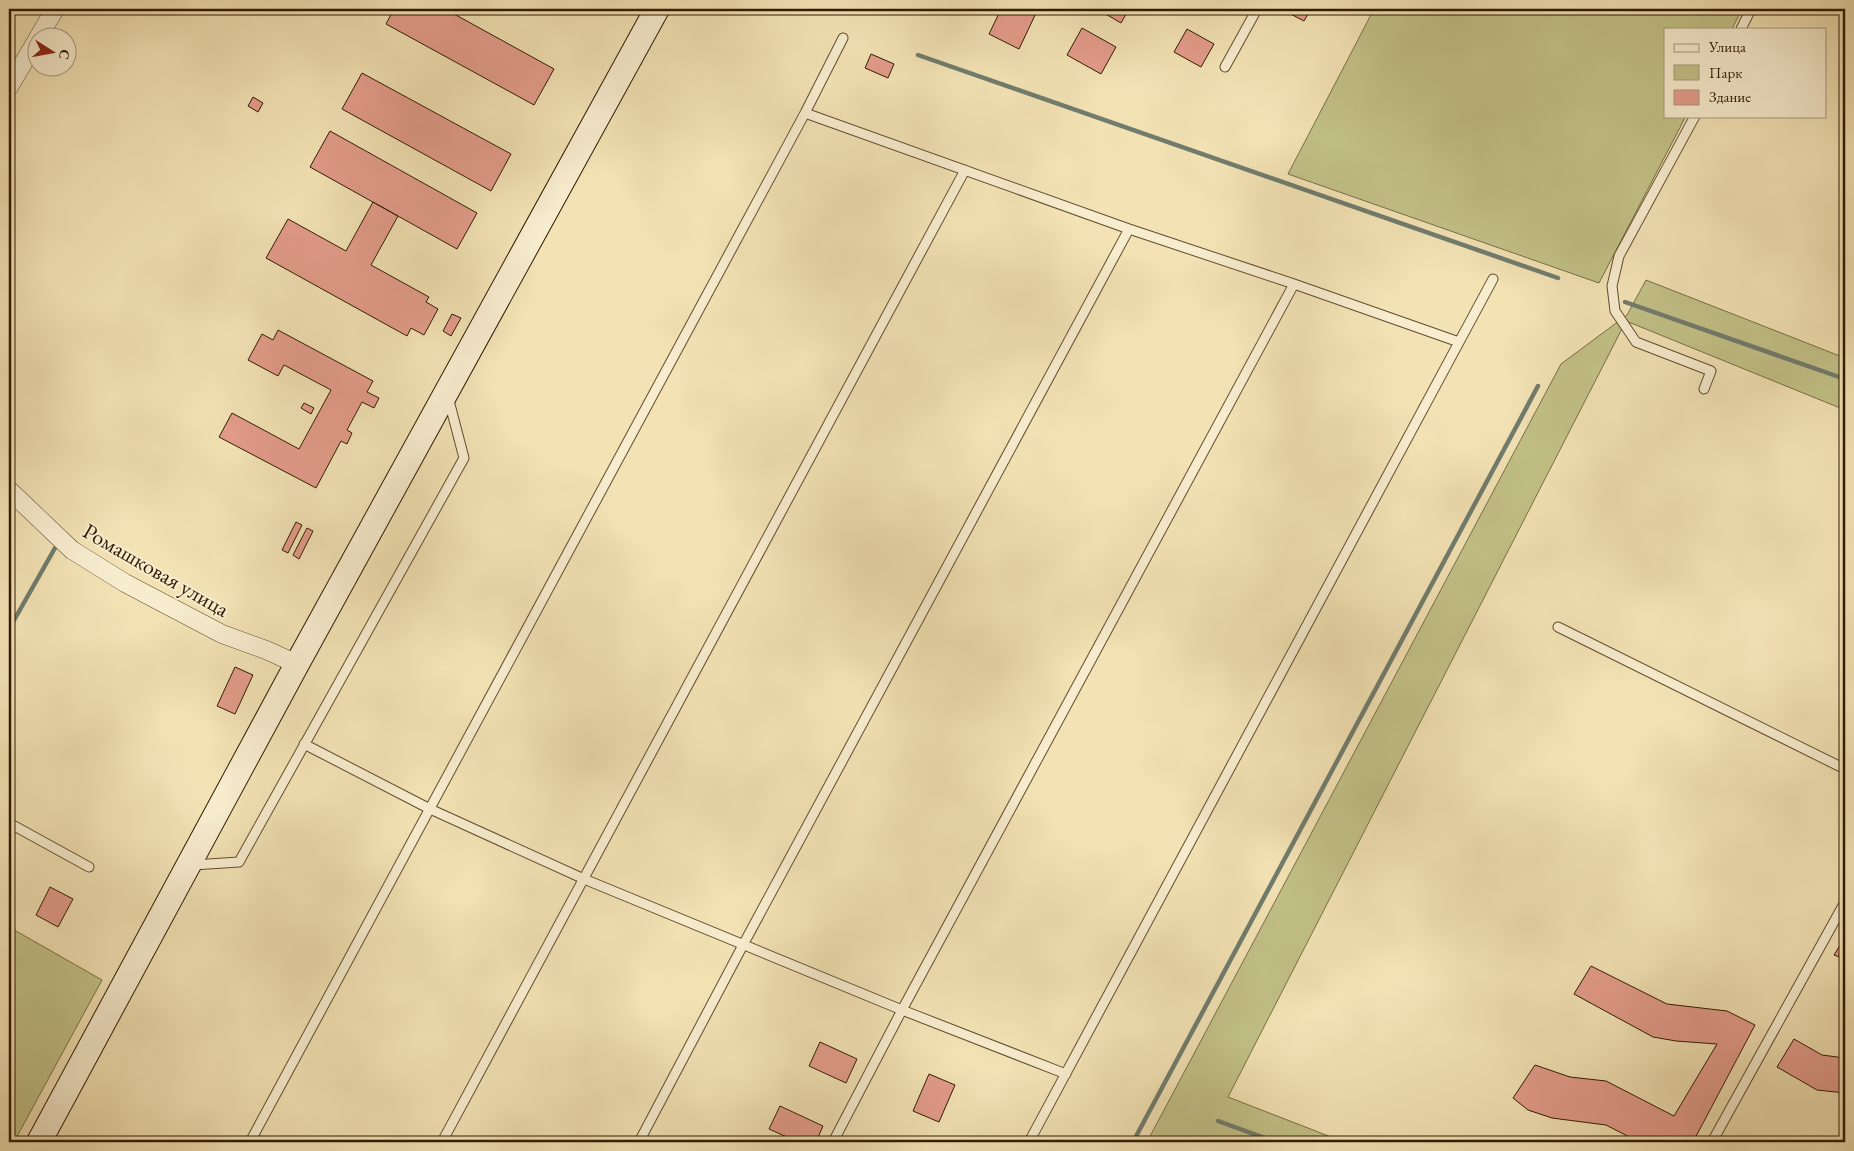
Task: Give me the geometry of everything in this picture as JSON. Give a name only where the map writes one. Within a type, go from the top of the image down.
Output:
[{"type":"street","points":[[44,28],[55,9]]},
{"type":"street","points":[[39,1142],[297,664],[657,9]]},
{"type":"street","points":[[9,87],[28,55]]},
{"type":"street","name":"Ромашковая улица","points":[[9,490],[72,550],[124,582],[222,634],[297,664]]},
{"type":"lane","points":[[1225,67],[1257,9]]},
{"type":"lane","points":[[1742,28],[1751,9]]},
{"type":"lane","points":[[250,1142],[805,113],[843,38]]},
{"type":"lane","points":[[805,113],[1129,229],[1459,342]]},
{"type":"lane","points":[[1693,118],[1619,256],[1612,286],[1615,311],[1636,342],[1711,371],[1704,389]]},
{"type":"lane","points":[[442,1142],[965,170]]},
{"type":"lane","points":[[639,1142],[743,945],[1129,229]]},
{"type":"lane","points":[[1029,1142],[1494,279]]},
{"type":"lane","points":[[833,1142],[902,1010],[1294,284]]},
{"type":"lane","points":[[189,865],[239,862],[464,458],[447,392]]},
{"type":"lane","points":[[1558,627],[1845,769]]},
{"type":"lane","points":[[304,744],[430,809],[584,879],[902,1010],[1066,1074]]},
{"type":"lane","points":[[9,823],[89,867]]},
{"type":"lane","points":[[1712,1142],[1845,902]]},
{"type":"green space","points":[[1374,9],[1742,9],[1732,28],[1664,28],[1664,118],[1685,118],[1599,283],[1288,174]]},
{"type":"green space","points":[[1646,280],[1845,358],[1845,410],[1626,321],[1228,1097],[1344,1142],[1147,1142],[1561,364],[1627,315]]},
{"type":"green space","points":[[9,927],[102,980],[14,1142],[9,1142]]},
{"type":"building","points":[[394,9],[445,9],[554,69],[534,105],[386,24]]},
{"type":"building","points":[[1001,9],[1031,9],[1037,11],[1019,49],[989,34]]},
{"type":"building","points":[[1097,9],[1129,9],[1121,23]]},
{"type":"building","points":[[1281,9],[1311,9],[1304,21]]},
{"type":"building","points":[[1082,28],[1116,47],[1101,74],[1067,55]]},
{"type":"building","points":[[1187,29],[1214,44],[1201,67],[1174,52]]},
{"type":"building","points":[[871,54],[894,64],[888,78],[865,68]]},
{"type":"building","points":[[362,73],[511,154],[491,191],[342,109]]},
{"type":"building","points":[[253,97],[263,103],[258,112],[248,106]]},
{"type":"building","points":[[330,131],[477,213],[457,249],[310,167]]},
{"type":"building","points":[[373,202],[398,216],[371,265],[429,297],[426,302],[438,309],[424,335],[411,328],[407,336],[266,258],[288,219],[346,251]]},
{"type":"building","points":[[452,314],[461,318],[451,336],[443,331]]},
{"type":"building","points":[[278,330],[373,381],[367,392],[379,398],[374,408],[362,402],[347,430],[352,433],[347,444],[341,441],[316,488],[219,437],[232,413],[299,449],[331,390],[284,365],[278,376],[248,360],[262,334],[273,340]]},
{"type":"building","points":[[304,403],[314,408],[311,414],[301,408]]},
{"type":"building","points":[[296,522],[302,525],[288,553],[282,550]]},
{"type":"building","points":[[307,528],[313,531],[299,559],[293,555]]},
{"type":"building","points":[[235,667],[253,675],[235,714],[217,706]]},
{"type":"building","points":[[50,887],[73,899],[58,927],[36,915]]},
{"type":"building","points":[[1845,937],[1845,959],[1834,955]]},
{"type":"building","points":[[1591,966],[1667,1004],[1727,1011],[1755,1025],[1693,1142],[1639,1142],[1606,1125],[1552,1118],[1528,1110],[1513,1098],[1535,1065],[1570,1077],[1606,1081],[1674,1116],[1717,1044],[1653,1037],[1574,994]]},
{"type":"building","points":[[1794,1039],[1822,1055],[1845,1058],[1845,1093],[1817,1090],[1777,1067]]},
{"type":"building","points":[[820,1042],[857,1059],[846,1083],[809,1066]]},
{"type":"building","points":[[929,1074],[955,1085],[939,1122],[913,1111]]},
{"type":"building","points":[[780,1106],[823,1126],[816,1142],[798,1142],[769,1129]]},
{"type":"building","points":[[1736,1139],[1770,1142],[1734,1142]]},
{"type":"waterway","points":[[918,55],[1558,278]]},
{"type":"waterway","points":[[1625,302],[1845,379]]},
{"type":"waterway","points":[[1133,1142],[1538,386]]},
{"type":"waterway","points":[[9,629],[55,548]]},
{"type":"waterway","points":[[1218,1121],[1276,1142]]}]
